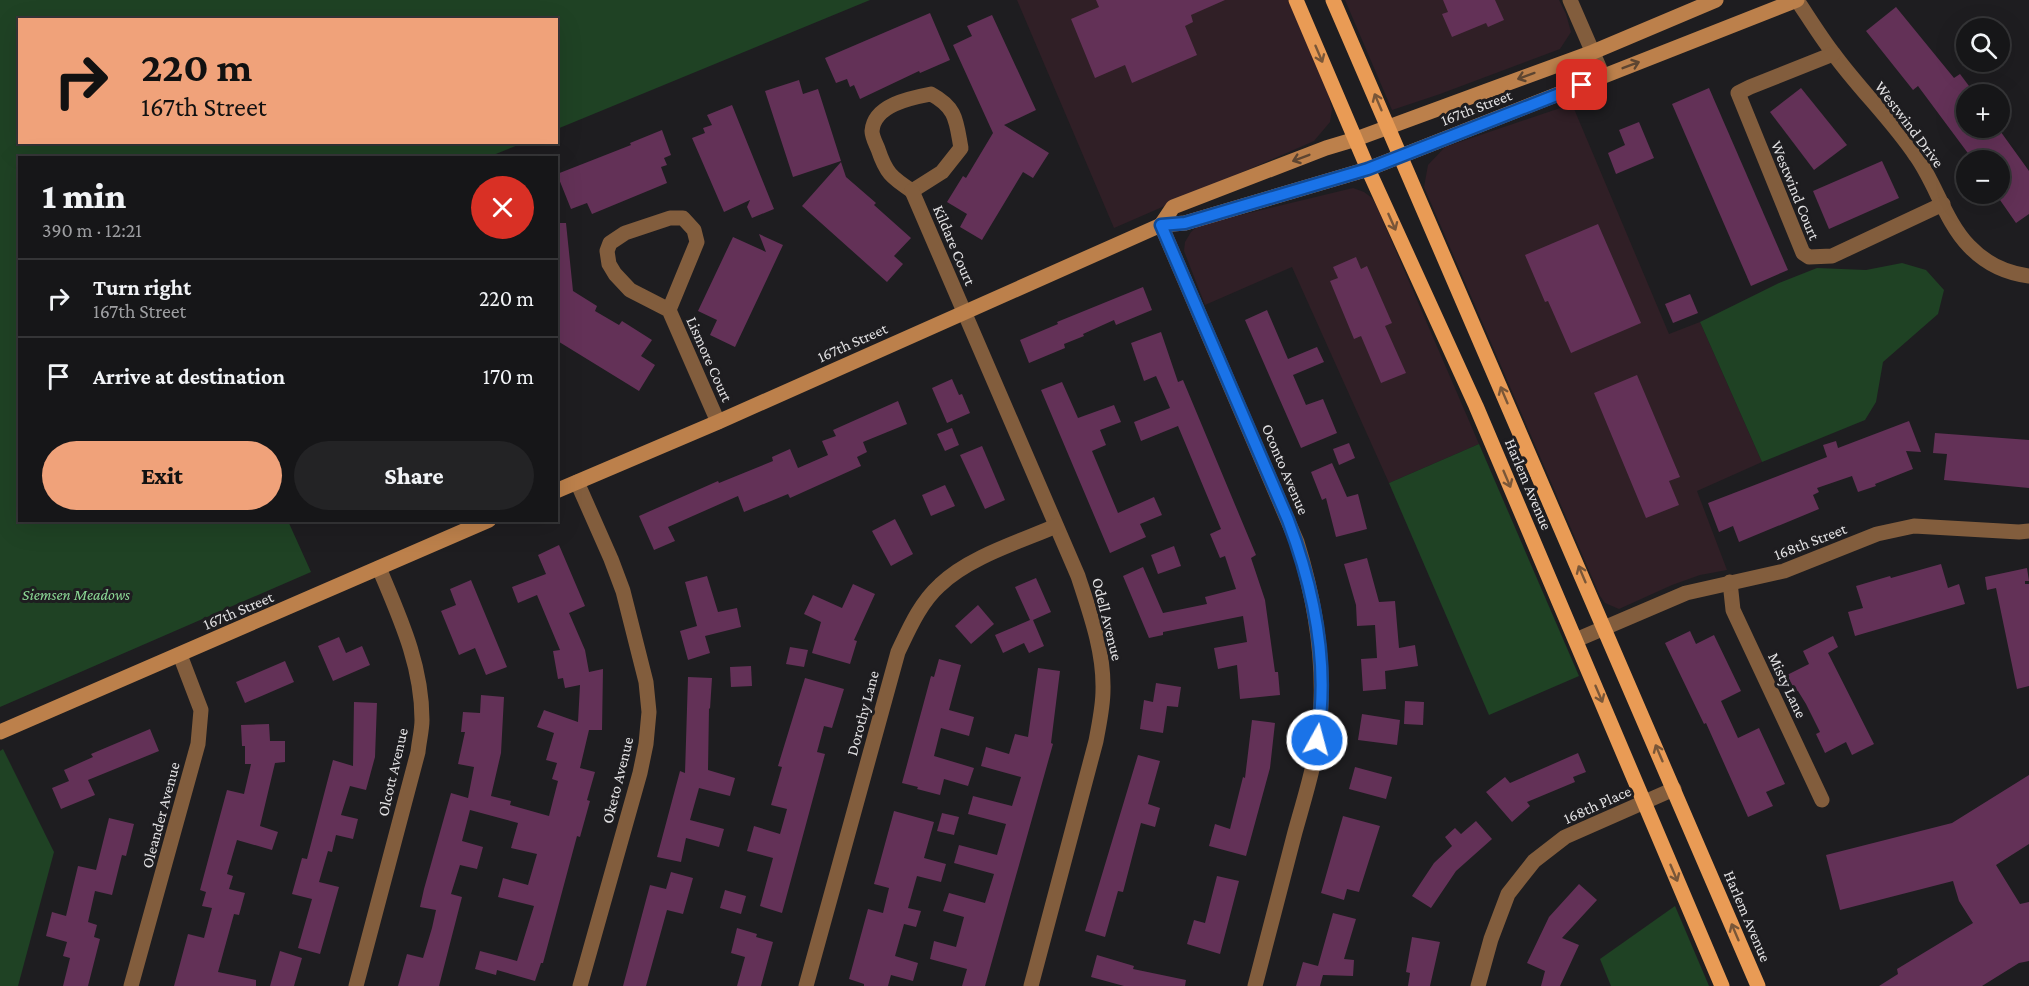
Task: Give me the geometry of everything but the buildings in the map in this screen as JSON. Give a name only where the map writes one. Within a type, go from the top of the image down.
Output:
[{"type":"main road","name":"Harlem Avenue","points":[[1296,0],[1368,169],[1476,406],[1722,986]]},
{"type":"main road","name":"Harlem Avenue","points":[[1334,0],[1758,986]]},
{"type":"street","points":[[1570,0],[1603,76]]},
{"type":"street","name":"167th Street","points":[[1161,225],[1173,207],[1326,148],[1593,52],[1716,0]]},
{"type":"street","name":"167th Street","points":[[558,490],[718,422],[1161,225],[1185,223],[1368,169],[1797,0]]},
{"type":"street","name":"Westwind Drive","points":[[1797,0],[1833,54],[1916,154],[1959,234],[1993,266],[2012,274],[2029,276]]},
{"type":"street","name":"Westwind Court","points":[[1833,54],[1738,93],[1803,253],[1809,257],[1832,256],[1944,204]]},
{"type":"street","points":[[931,94],[946,102],[956,120],[961,148],[942,172],[912,191],[898,182],[885,169],[872,132],[877,117],[888,108],[909,98],[931,94]]},
{"type":"street","name":"Kildare Court","points":[[912,191],[964,312]]},
{"type":"street","name":"Lismore Court","points":[[669,310],[697,242],[693,230],[683,218],[670,218],[625,233],[610,243],[607,252],[609,264],[630,290],[669,310],[718,422]]},
{"type":"street","name":"Oconto Avenue","points":[[1161,225],[1293,531],[1305,570],[1319,638],[1322,692],[1320,723],[1313,763],[1255,986]]},
{"type":"street","name":"Odell Avenue","points":[[964,312],[1078,576],[1097,638],[1103,688],[1102,712],[1096,741],[1031,986]]},
{"type":"street","name":"Oketo Avenue","points":[[577,482],[623,591],[646,682],[649,712],[640,773],[580,986]]},
{"type":"street","name":"167th Street","points":[[0,732],[379,568],[468,525]]},
{"type":"street","name":"Dorothy Lane","points":[[806,986],[898,652],[910,626],[940,585],[961,570],[1000,549],[1056,526]]},
{"type":"street","name":"168th Street","points":[[1576,640],[1686,592],[1784,572],[1877,534],[1914,526],[2029,531]]},
{"type":"street","name":"Olcott Avenue","points":[[356,986],[418,752],[422,722],[415,661],[379,568]]},
{"type":"street","name":"Misty Lane","points":[[1730,582],[1733,610],[1822,800]]},
{"type":"street","name":"Oleander Avenue","points":[[131,986],[198,744],[201,710],[197,694],[180,655]]},
{"type":"street","name":"168th Place","points":[[1478,986],[1491,939],[1508,894],[1534,861],[1565,837],[1674,789]]},
{"type":"shaded area","points":[[1017,0],[1288,0],[1325,82],[1332,109],[1330,122],[1314,141],[1114,228]]},
{"type":"shaded area","points":[[1345,0],[1559,0],[1571,32],[1560,49],[1392,110]]},
{"type":"shaded area","points":[[1572,104],[1669,334],[1700,322],[1762,462],[1697,491],[1727,570],[1700,575],[1672,585],[1619,609],[1605,603],[1600,596],[1424,187],[1428,165],[1445,147]]},
{"type":"shaded area","points":[[1353,188],[1372,198],[1377,207],[1479,444],[1389,483],[1292,267],[1205,305],[1184,251],[1185,242],[1199,225]]},
{"type":"green space","name":"Siemsen Meadows","points":[[0,0],[870,0],[558,129],[558,18],[18,18],[18,144],[521,144],[491,156],[18,156],[18,522],[288,522],[311,572],[0,707]]},
{"type":"green space","points":[[1902,263],[1926,270],[1944,290],[1938,314],[1883,362],[1876,402],[1865,420],[1762,462],[1700,322],[1779,283],[1817,268],[1866,270]]},
{"type":"green space","points":[[1479,444],[1579,676],[1489,715],[1389,483]]},
{"type":"green space","points":[[3,749],[54,852],[18,986],[0,986],[0,751]]},
{"type":"green space","points":[[1675,906],[1709,986],[1611,986],[1600,959]]},
{"type":"route","points":[[1317,740],[1322,692],[1319,638],[1297,542],[1161,225],[1185,223],[1368,169],[1582,85]]}]
